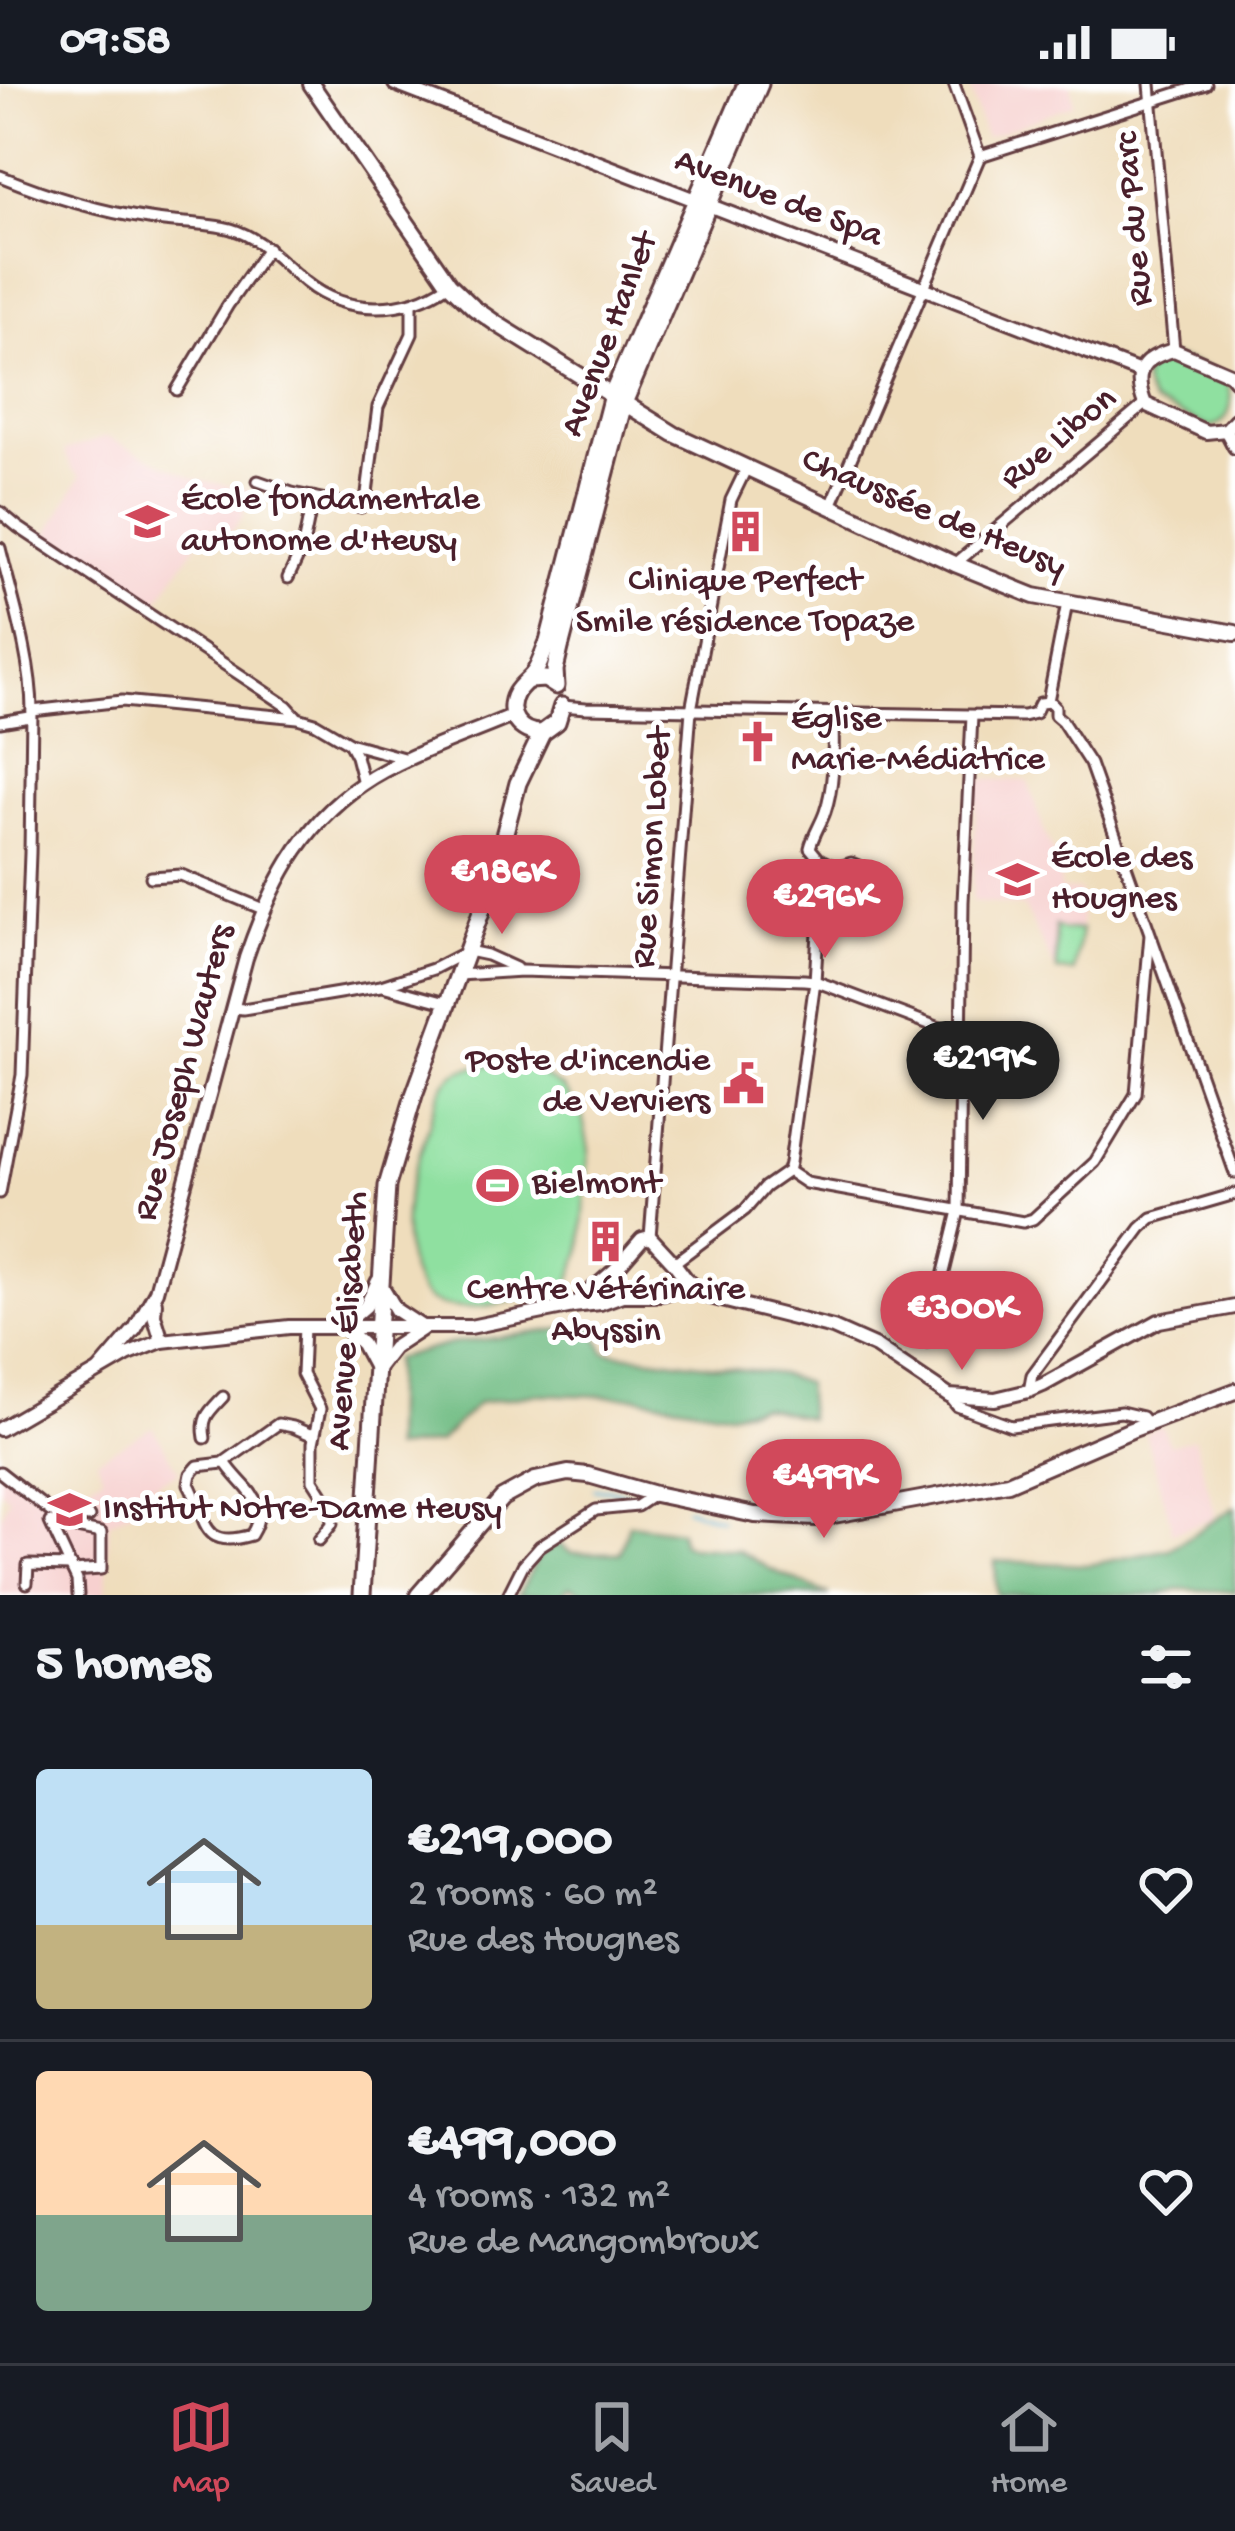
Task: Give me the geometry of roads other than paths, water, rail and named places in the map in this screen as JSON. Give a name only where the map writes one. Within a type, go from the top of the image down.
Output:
[{"type":"highway","name":"Avenue Hanlet","points":[[702,203],[746,84]]},
{"type":"highway","name":"Avenue Hanlet","points":[[529,680],[539,666],[618,399],[702,203],[760,84]]},
{"type":"highway","points":[[542,733],[532,734],[517,721],[513,700],[529,680],[556,686],[555,670],[618,399]]},
{"type":"highway","name":"Avenue Élisabeth","points":[[362,1595],[387,1186],[414,1096],[491,885],[518,783],[542,733],[557,722],[562,706]]},
{"type":"highway","name":"Avenue Élisabeth","points":[[517,721],[518,783]]},
{"type":"main road","points":[[298,84],[326,109]]},
{"type":"main road","points":[[311,84],[326,109]]},
{"type":"main road","name":"Chaussée de Heusy","points":[[326,109],[449,284],[474,308],[674,434],[1034,596],[1235,633]]},
{"type":"main road","points":[[418,1595],[489,1510],[518,1488],[551,1475],[588,1475],[755,1515],[817,1517],[1008,1484],[1235,1391]]},
{"type":"street","name":"Avenue de Spa","points":[[395,84],[1140,372]]},
{"type":"street","points":[[831,506],[980,156],[954,84]]},
{"type":"street","name":"Rue du Parc","points":[[1150,84],[1174,350]]},
{"type":"street","points":[[980,156],[1201,85]]},
{"type":"street","points":[[0,176],[84,207],[236,230],[268,248],[324,296],[350,305],[412,304],[449,284]]},
{"type":"street","points":[[177,390],[268,248]]},
{"type":"street","points":[[258,481],[292,494],[361,507],[366,501],[378,407],[412,334],[412,304]]},
{"type":"street","points":[[1233,374],[1174,350],[1149,358],[1140,372],[1139,389],[1145,404],[1206,431],[1230,425],[1235,447]]},
{"type":"street","name":"Rue Libon","points":[[955,564],[1145,404]]},
{"type":"street","name":"Rue Simon Lobet","points":[[650,1238],[691,710],[731,500],[746,469]]},
{"type":"street","points":[[288,578],[303,545],[313,497]]},
{"type":"street","points":[[0,512],[287,706],[298,718]]},
{"type":"street","points":[[0,548],[32,696],[22,1075],[0,1193]]},
{"type":"street","points":[[1067,603],[1048,701],[1037,705],[1090,764],[1235,1172]]},
{"type":"street","points":[[0,722],[122,700],[298,718],[349,743],[408,759]]},
{"type":"street","points":[[562,706],[1048,719]]},
{"type":"street","points":[[833,712],[830,791],[810,848],[837,868],[851,862],[868,870],[871,878],[863,892]]},
{"type":"street","points":[[927,1342],[959,1211],[965,843],[972,716]]},
{"type":"street","name":"Rue Joseph Wauters","points":[[156,1291],[246,958],[288,859],[338,803],[363,783],[408,759],[517,721]]},
{"type":"street","points":[[349,743],[363,783]]},
{"type":"street","points":[[674,1263],[788,1171],[815,981],[818,916],[837,878],[837,868]]},
{"type":"street","name":"Rue Joseph Wauters","points":[[151,877],[181,874],[263,909]]},
{"type":"street","points":[[788,1171],[806,1183],[1028,1222],[1100,1155],[1136,1094],[1150,932]]},
{"type":"street","points":[[234,1008],[381,986],[434,969],[468,951],[521,971]]},
{"type":"street","points":[[459,976],[521,971],[815,981],[961,1036]]},
{"type":"street","points":[[381,986],[449,1004]]},
{"type":"street","points":[[1029,1391],[1032,1375],[1141,1228],[1152,1218],[1235,1193]]},
{"type":"street","points":[[573,1306],[642,1239],[650,1238],[706,1296],[833,1328],[876,1347],[957,1406],[1011,1426],[1121,1412],[1147,1424]]},
{"type":"street","points":[[616,1269],[614,1280],[622,1294]]},
{"type":"street","points":[[343,1325],[366,1306],[380,1277]]},
{"type":"street","points":[[380,1277],[396,1310],[423,1328]]},
{"type":"street","points":[[0,1429],[158,1342],[343,1325],[470,1328],[600,1304],[622,1294],[668,1294],[679,1290],[686,1279]]},
{"type":"street","points":[[99,1371],[144,1316],[156,1291]]},
{"type":"street","points":[[156,1291],[158,1342]]},
{"type":"street","points":[[949,1396],[995,1399],[1029,1391],[1159,1322],[1235,1307]]},
{"type":"street","points":[[144,1316],[145,1335],[158,1342]]},
{"type":"street","points":[[343,1325],[362,1344],[376,1370],[393,1348],[423,1328]]},
{"type":"street","points":[[301,1327],[304,1382],[320,1409],[314,1436],[314,1480],[331,1508],[332,1524],[319,1540]]},
{"type":"street","points":[[205,1438],[202,1424],[223,1397]]},
{"type":"street","points":[[225,1462],[255,1496],[260,1509],[259,1523],[251,1535],[240,1538],[224,1539],[209,1532],[189,1484],[191,1474],[198,1466],[225,1462],[278,1424],[314,1436]]},
{"type":"street","points":[[0,1472],[43,1507],[88,1517]]},
{"type":"street","points":[[508,1595],[523,1565],[540,1546],[596,1510],[637,1506],[655,1494]]},
{"type":"street","points":[[43,1507],[77,1580],[78,1595]]},
{"type":"street","points":[[27,1583],[28,1565],[101,1569],[101,1533],[51,1523]]},
{"type":"waterway","points":[[594,1489],[644,1498]]},
{"type":"waterway","points":[[686,1508],[720,1519]]},
{"type":"place","name":"École fondamentale autonome d'Heusy","points":[[147,522]]},
{"type":"place","name":"Clinique Perfect Smile résidence Topaze","points":[[745,532]]},
{"type":"place","name":"Église Marie-Médiatrice","points":[[757,741]]},
{"type":"place","name":"École des Hougnes","points":[[1017,880]]},
{"type":"place","name":"Poste d'incendie de Verviers","points":[[744,1083]]},
{"type":"place","name":"Bielmont","points":[[498,1185]]},
{"type":"place","name":"Centre Vétérinaire Abyssin","points":[[606,1241]]},
{"type":"place","name":"Institut Notre-Dame Heusy","points":[[69,1510]]}]
